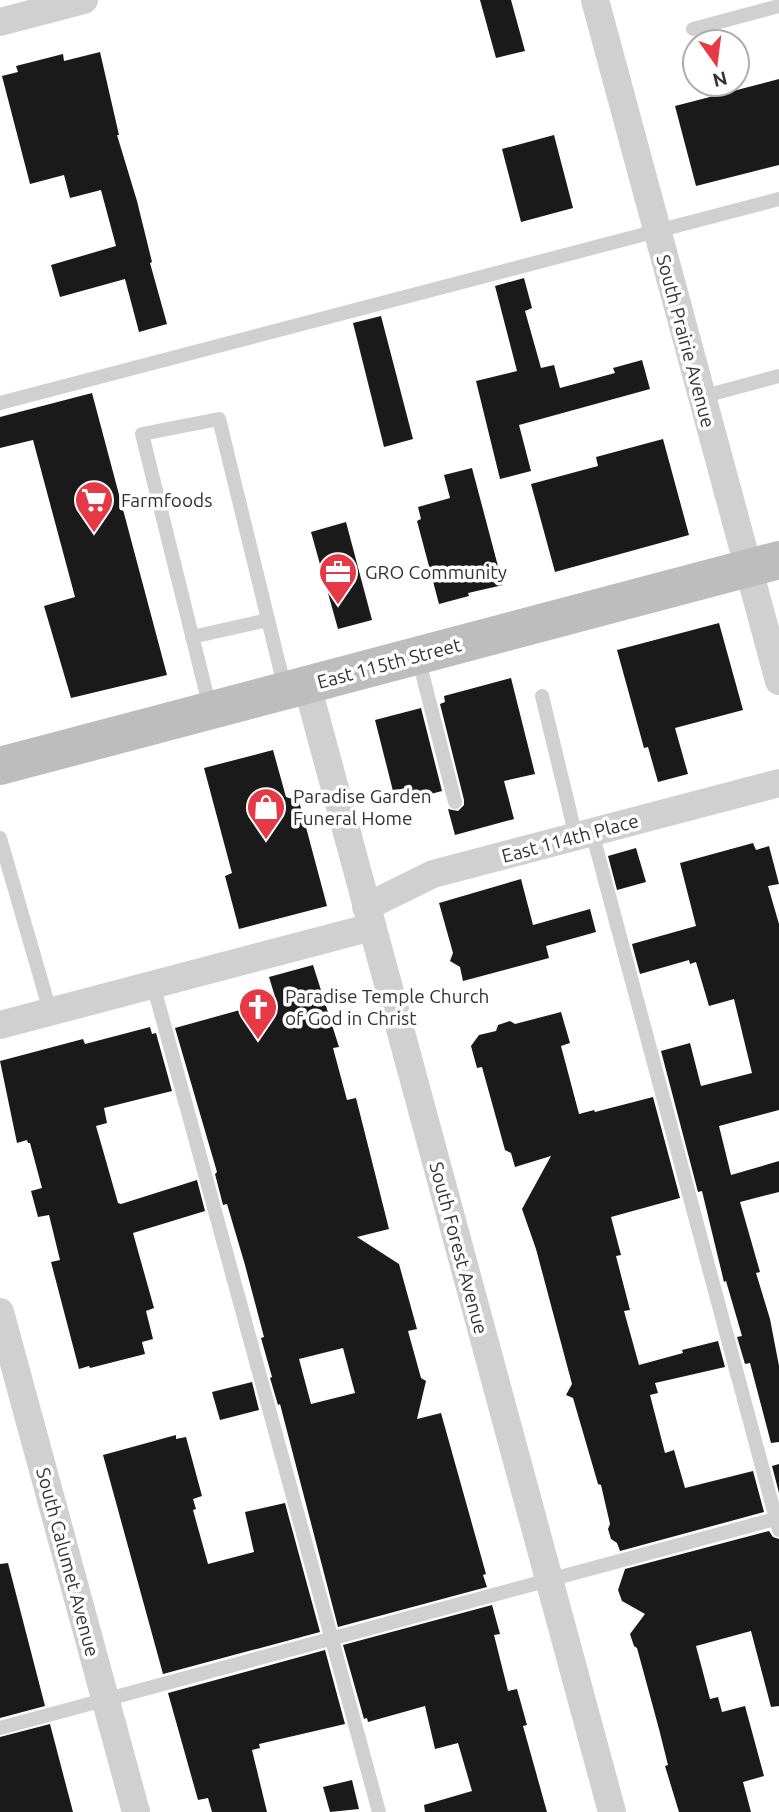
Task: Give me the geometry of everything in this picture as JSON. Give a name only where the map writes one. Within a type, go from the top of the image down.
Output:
[{"type":"street","points":[[0,22],[84,0]]},
{"type":"street","name":"South Prairie Avenue","points":[[595,0],[701,397],[763,564],[779,681]]},
{"type":"street","name":"East 115th Street","points":[[0,766],[763,564]]},
{"type":"street","name":"South Forest Avenue","points":[[296,687],[369,917],[612,1812]]},
{"type":"street","name":"East 114th Place","points":[[0,1025],[153,984],[369,917],[433,874],[779,783]]},
{"type":"street","name":"South Calumet Avenue","points":[[0,1312],[136,1812]]},
{"type":"lane","points":[[697,28],[779,6]]},
{"type":"lane","points":[[0,403],[779,199]]},
{"type":"lane","points":[[701,397],[779,376]]},
{"type":"lane","points":[[210,710],[142,434],[219,419],[268,620],[296,687]]},
{"type":"lane","points":[[192,637],[268,620]]},
{"type":"lane","points":[[417,655],[455,802]]},
{"type":"lane","points":[[0,1728],[549,1580],[778,1522],[584,834],[542,696]]},
{"type":"lane","points":[[0,838],[50,1012]]},
{"type":"lane","points":[[153,984],[379,1812]]},
{"type":"building","points":[[480,0],[511,0],[525,51],[496,58]]},
{"type":"building","points":[[100,52],[117,135],[137,201],[167,324],[139,332],[125,279],[60,297],[51,265],[116,246],[101,190],[70,198],[64,175],[30,184],[2,76],[18,72],[16,66],[63,54],[64,61]]},
{"type":"building","points":[[779,79],[779,165],[696,186],[675,106],[706,98],[751,98],[751,86]]},
{"type":"building","points":[[554,135],[573,208],[521,222],[502,149]]},
{"type":"building","points":[[524,278],[532,308],[525,311],[541,368],[554,365],[560,388],[615,373],[613,368],[642,360],[650,389],[519,425],[531,471],[500,479],[476,381],[517,371],[495,286]]},
{"type":"building","points":[[381,316],[413,439],[384,447],[353,323]]},
{"type":"building","name":"Farmfoods","points":[[92,393],[167,675],[71,698],[44,606],[75,597],[33,440],[0,448],[0,417]]},
{"type":"building","points":[[663,439],[689,535],[555,572],[531,484],[598,466],[596,457]]},
{"type":"building","points":[[472,468],[503,585],[468,593],[469,596],[439,604],[417,521],[421,519],[418,507],[450,498],[444,475]]},
{"type":"building","points":[[346,522],[372,620],[338,629],[311,532]]},
{"type":"building","points":[[719,623],[743,710],[675,728],[688,774],[658,782],[648,747],[644,748],[617,650]]},
{"type":"building","points":[[511,678],[535,774],[504,781],[514,819],[455,835],[448,809],[458,811],[464,805],[464,800],[440,704],[445,702],[444,696]]},
{"type":"building","points":[[421,708],[442,791],[408,800],[405,788],[393,791],[375,720]]},
{"type":"building","name":"Paradise Garden Funeral Home","points":[[273,750],[286,797],[299,801],[327,906],[239,929],[225,876],[232,873],[204,768]]},
{"type":"building","points":[[753,843],[756,850],[769,846],[779,884],[768,886],[779,924],[779,1110],[719,1126],[731,1175],[779,1161],[779,1192],[740,1202],[760,1272],[756,1273],[770,1319],[779,1366],[779,1442],[771,1443],[750,1363],[745,1364],[737,1337],[742,1336],[726,1281],[724,1282],[702,1191],[698,1192],[661,1051],[690,1043],[701,1086],[752,1073],[734,999],[709,1006],[696,962],[690,964],[689,960],[640,974],[632,944],[696,926],[680,863]]},
{"type":"building","points":[[636,848],[646,882],[617,890],[608,856]]},
{"type":"building","points":[[521,879],[533,925],[590,909],[596,932],[546,946],[549,958],[463,981],[460,967],[450,961],[453,953],[439,903]]},
{"type":"building","points":[[313,965],[339,1047],[333,1048],[347,1100],[356,1098],[389,1229],[357,1237],[399,1264],[417,1329],[408,1331],[421,1378],[426,1381],[417,1419],[441,1413],[486,1574],[483,1575],[487,1587],[338,1627],[280,1404],[278,1405],[270,1378],[272,1377],[261,1338],[264,1337],[245,1265],[227,1204],[223,1205],[215,1174],[217,1172],[175,1028],[276,1000],[269,977]],"holes":[[[343,1348],[355,1393],[311,1404],[299,1359]]]},
{"type":"building","points":[[561,1012],[570,1043],[561,1046],[579,1114],[653,1097],[680,1198],[611,1217],[621,1255],[616,1256],[630,1310],[624,1311],[639,1365],[718,1341],[725,1367],[655,1383],[658,1393],[650,1395],[665,1453],[674,1450],[685,1488],[753,1471],[764,1512],[620,1551],[617,1543],[611,1539],[601,1485],[598,1484],[573,1398],[566,1395],[572,1384],[536,1249],[522,1209],[551,1156],[515,1167],[511,1153],[505,1150],[482,1067],[477,1068],[471,1046],[479,1035],[496,1031],[498,1025],[510,1021],[515,1024]]},
{"type":"building","points":[[150,1027],[152,1034],[156,1033],[172,1091],[104,1108],[107,1123],[96,1126],[118,1203],[197,1180],[205,1211],[133,1233],[154,1308],[146,1311],[153,1339],[142,1342],[145,1354],[79,1369],[51,1262],[60,1260],[49,1215],[38,1217],[31,1191],[42,1188],[30,1143],[27,1140],[17,1143],[0,1061],[83,1039],[85,1044]]},
{"type":"building","points":[[252,1382],[259,1410],[220,1420],[212,1392]]},
{"type":"building","points":[[176,1435],[176,1439],[186,1437],[202,1496],[193,1499],[196,1509],[193,1510],[208,1564],[254,1552],[245,1512],[285,1503],[320,1632],[163,1674],[103,1455]]},
{"type":"building","points":[[779,1464],[779,1493],[772,1466]]},
{"type":"building","points":[[769,1531],[773,1537],[779,1539],[779,1706],[771,1707],[751,1631],[696,1646],[710,1699],[718,1697],[722,1712],[745,1706],[764,1776],[743,1782],[751,1812],[679,1812],[665,1766],[668,1765],[637,1648],[630,1634],[645,1614],[622,1601],[618,1590],[625,1569]]},
{"type":"building","points":[[8,1563],[45,1706],[0,1718],[0,1564]]},
{"type":"building","points":[[492,1605],[500,1634],[494,1635],[508,1691],[517,1689],[527,1725],[523,1726],[547,1812],[425,1812],[424,1805],[472,1791],[458,1743],[435,1749],[425,1706],[368,1722],[367,1718],[364,1719],[343,1645]]},
{"type":"building","points":[[325,1650],[345,1724],[259,1744],[260,1748],[252,1750],[267,1812],[212,1812],[208,1798],[198,1800],[168,1693]]},
{"type":"building","points":[[50,1724],[73,1812],[0,1812],[0,1737]]},
{"type":"building","points":[[352,1780],[359,1809],[330,1812],[323,1787]]},
{"type":"place","name":"Farmfoods","points":[[94,534]]},
{"type":"place","name":"GRO Community","points":[[338,606]]},
{"type":"place","name":"Paradise Garden Funeral Home","points":[[266,841]]},
{"type":"place","name":"Paradise Temple Church of God in Christ","points":[[258,1041]]}]
